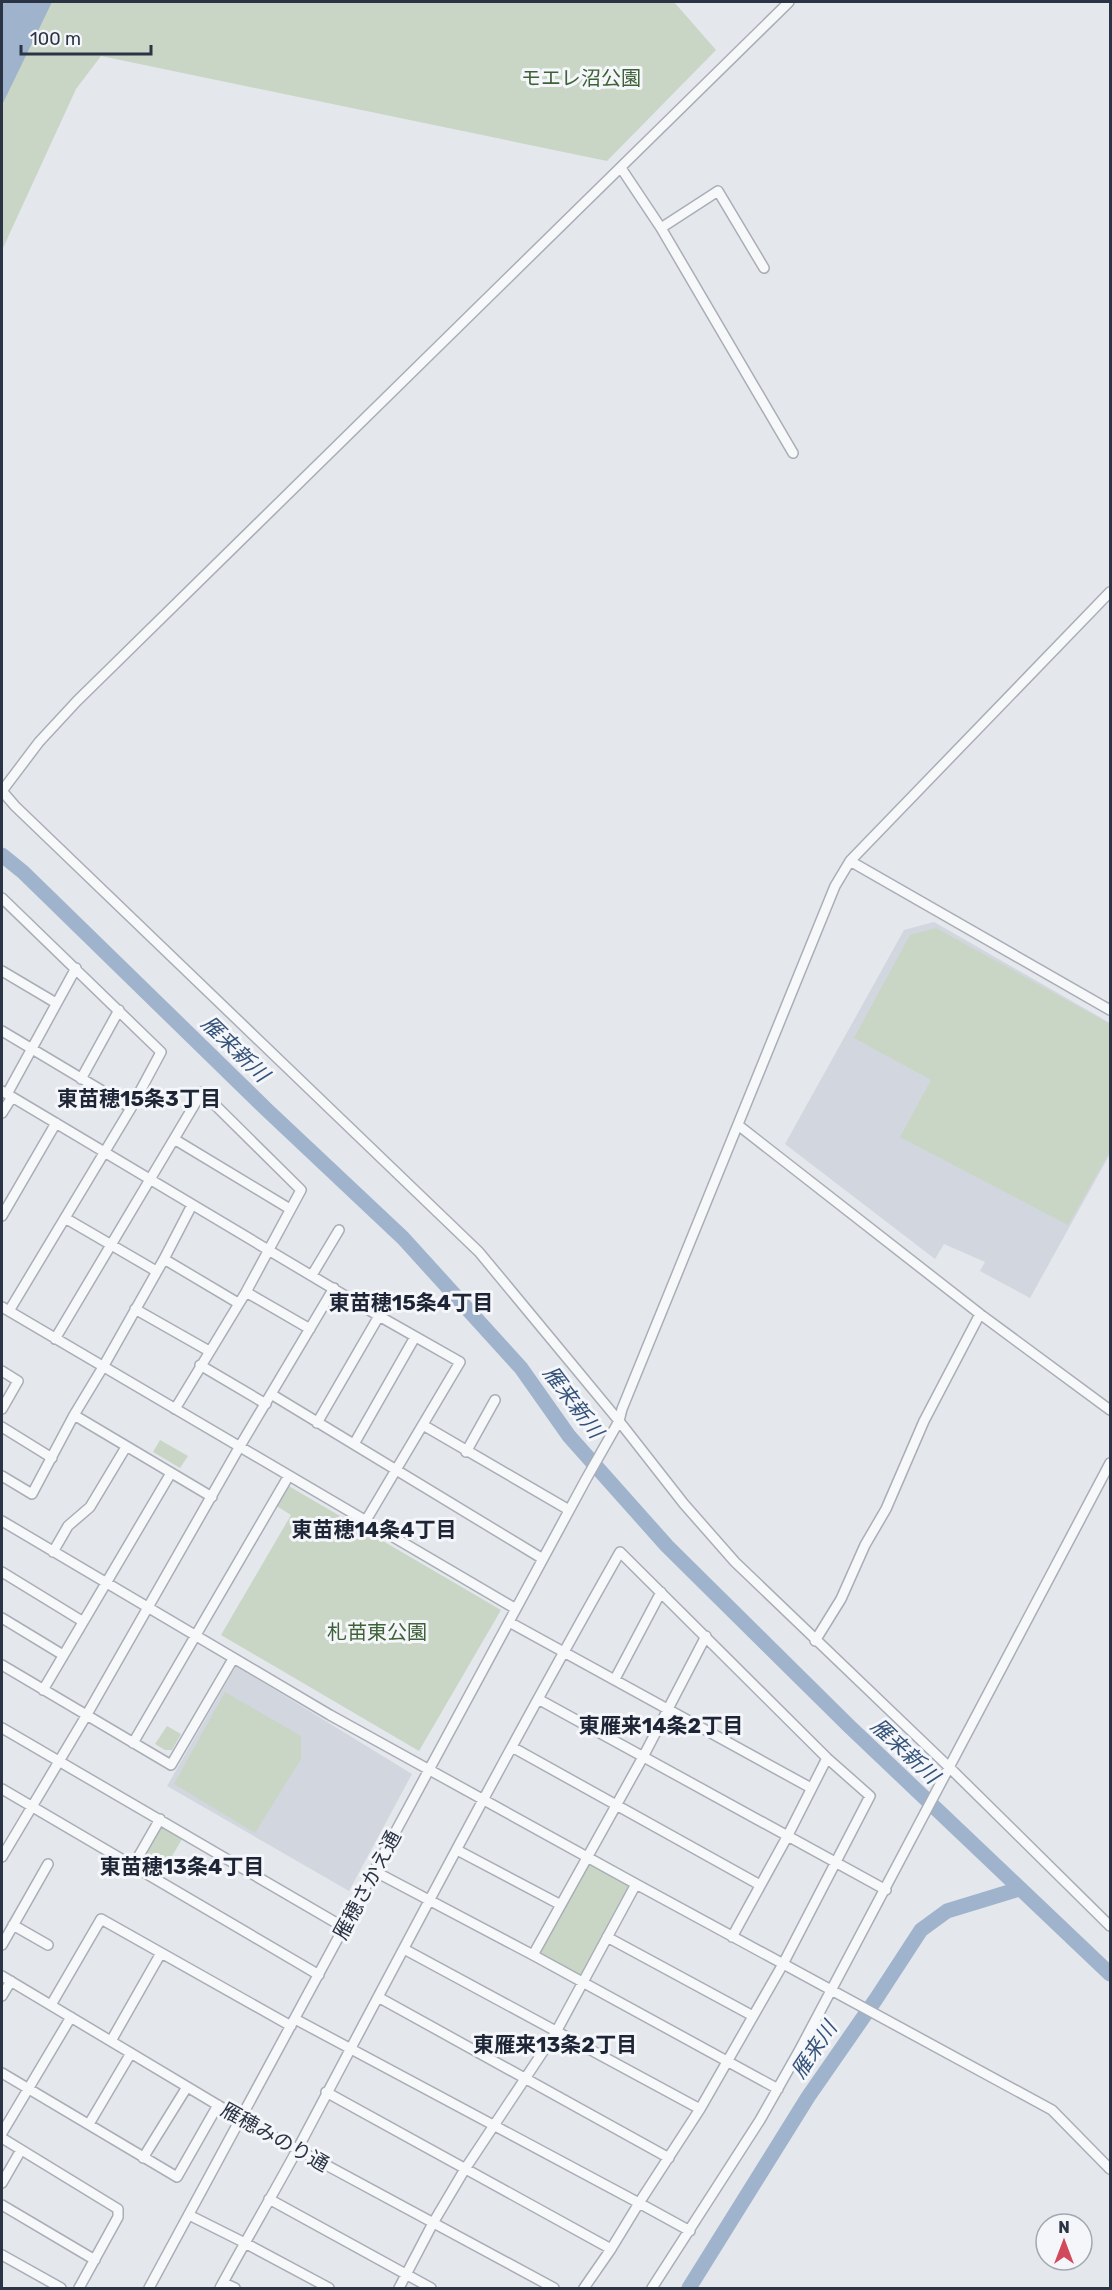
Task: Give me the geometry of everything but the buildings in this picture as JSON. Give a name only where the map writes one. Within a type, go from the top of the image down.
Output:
[{"type":"street","points":[[789,2],[77,701],[39,742],[2,791],[479,1252],[619,1421],[684,1504],[735,1562],[950,1768],[1110,1926]]},
{"type":"street","points":[[621,168],[661,228],[793,453]]},
{"type":"street","points":[[661,228],[718,191],[764,268]]},
{"type":"street","points":[[619,1421],[835,886],[850,861],[1110,592]]},
{"type":"street","points":[[850,861],[1110,1010]]},
{"type":"street","points":[[2,898],[161,1052],[131,1108],[65,1218],[5,1309],[516,1609]]},
{"type":"street","points":[[2,1113],[7,1094],[76,968]]},
{"type":"street","points":[[2,971],[56,1003]]},
{"type":"street","points":[[81,1079],[119,1010]]},
{"type":"street","points":[[2,1031],[131,1108]]},
{"type":"street","points":[[55,1339],[202,1092],[301,1190],[246,1292],[175,1409]]},
{"type":"street","points":[[7,1094],[460,1362],[365,1522]]},
{"type":"street","points":[[2,1216],[56,1123]]},
{"type":"street","points":[[738,1125],[980,1314],[1110,1410]]},
{"type":"street","points":[[174,1139],[290,1209]]},
{"type":"street","points":[[2,1194],[11,1200]]},
{"type":"street","points":[[2,1476],[32,1494],[192,1205]]},
{"type":"street","points":[[65,1218],[156,1271]]},
{"type":"street","points":[[312,1275],[339,1230]]},
{"type":"street","points":[[164,1259],[238,1303]]},
{"type":"street","points":[[3,1853],[86,1716],[240,1446],[334,1288]]},
{"type":"street","points":[[246,1292],[310,1329]]},
{"type":"street","points":[[135,1309],[209,1351]]},
{"type":"street","points":[[815,1641],[841,1599],[865,1545],[886,1509],[924,1421],[980,1314]]},
{"type":"street","points":[[317,1423],[379,1316]]},
{"type":"street","points":[[354,1444],[415,1337]]},
{"type":"street","points":[[200,1365],[266,1404]]},
{"type":"street","points":[[2,1371],[18,1381],[2,1409]]},
{"type":"street","points":[[271,1394],[543,1559]]},
{"type":"street","points":[[466,1452],[495,1400]]},
{"type":"street","points":[[74,1415],[212,1497]]},
{"type":"street","name":"雁穂さかえ通","points":[[149,2289],[619,1421]]},
{"type":"street","points":[[423,1425],[569,1510]]},
{"type":"street","points":[[2,1427],[52,1458]]},
{"type":"street","points":[[53,1552],[68,1526],[90,1506],[126,1447]]},
{"type":"street","points":[[652,2289],[778,2089],[886,1890],[1110,1463]]},
{"type":"street","points":[[43,1690],[171,1473]]},
{"type":"street","points":[[133,1743],[288,1477]]},
{"type":"street","points":[[2,1521],[147,1609],[430,1770],[1052,2110],[1110,2169]]},
{"type":"street","points":[[235,2289],[222,2286],[564,1651],[620,1552],[827,1758],[870,1796],[783,1964],[728,2061],[700,2109],[584,2289]]},
{"type":"street","points":[[2,1572],[82,1621]]},
{"type":"street","points":[[615,1679],[661,1592]]},
{"type":"street","points":[[2,1618],[63,1655]]},
{"type":"street","points":[[509,1622],[811,1788]]},
{"type":"street","points":[[533,1955],[643,1757],[706,1636]]},
{"type":"street","points":[[2,1665],[171,1765],[233,1659]]},
{"type":"street","points":[[538,1699],[886,1890]]},
{"type":"street","points":[[2,1728],[345,1928]]},
{"type":"street","points":[[512,1747],[760,1885]]},
{"type":"street","points":[[732,1937],[827,1758]]},
{"type":"street","points":[[2,1789],[319,1975]]},
{"type":"street","points":[[133,1866],[160,1819]]},
{"type":"street","points":[[457,1850],[561,1905]]},
{"type":"street","points":[[2,1945],[48,1864]]},
{"type":"street","points":[[374,1871],[778,2089]]},
{"type":"street","points":[[399,2289],[433,2223],[465,2169],[556,2032],[636,1884]]},
{"type":"street","points":[[51,2005],[101,1919],[293,2023],[349,2049],[494,2124],[690,2230]]},
{"type":"street","points":[[14,1925],[48,1944]]},
{"type":"street","points":[[607,1937],[753,2016]]},
{"type":"street","points":[[404,1949],[700,2109]]},
{"type":"street","points":[[111,2041],[161,1953]]},
{"type":"street","points":[[2,1996],[6,1978]]},
{"type":"street","name":"雁穂みのり通","points":[[6,1978],[241,2119],[554,2289]]},
{"type":"street","points":[[378,1997],[669,2158]]},
{"type":"street","points":[[2,2133],[70,2017]]},
{"type":"street","points":[[89,2124],[131,2053]]},
{"type":"street","points":[[2,2073],[177,2177],[218,2105]]},
{"type":"street","points":[[143,2158],[187,2087]]},
{"type":"street","points":[[326,2092],[611,2249]]},
{"type":"street","points":[[2,2138],[118,2209],[118,2217],[79,2289]]},
{"type":"street","points":[[2,2182],[21,2150]]},
{"type":"street","points":[[269,2199],[431,2289]]},
{"type":"street","points":[[2,2205],[95,2260]]},
{"type":"street","points":[[189,2215],[245,2242],[329,2289]]},
{"type":"street","points":[[2,2255],[61,2289]]},
{"type":"shaded area","points":[[934,922],[1110,1023],[1110,1154],[1030,1298],[980,1271],[985,1262],[944,1244],[935,1259],[785,1144],[904,930]]},
{"type":"shaded area","points":[[236,1666],[412,1774],[349,1891],[167,1786]]},
{"type":"green space","name":"モエレ沼公園","points":[[2,2],[674,2],[716,50],[607,161],[101,56],[76,89],[3,248],[2,258]]},
{"type":"green space","points":[[936,928],[1110,1024],[1110,1151],[1068,1225],[900,1137],[931,1080],[854,1038],[910,935]]},
{"type":"green space","points":[[160,1440],[188,1456],[180,1468],[153,1452]]},
{"type":"green space","name":"札苗東公園","points":[[287,1485],[501,1610],[419,1751],[221,1635],[291,1515],[275,1505]]},
{"type":"green space","points":[[225,1692],[301,1736],[301,1759],[255,1833],[174,1784]]},
{"type":"green space","points":[[167,1726],[181,1734],[172,1750],[165,1750],[155,1744]]},
{"type":"green space","points":[[163,1828],[182,1839],[161,1875],[141,1864],[141,1859],[159,1830]]},
{"type":"green space","points":[[588,1864],[630,1886],[581,1976],[540,1953]]},
{"type":"water","points":[[2,2],[52,2],[2,105]]},
{"type":"waterway","name":"雁来新川","points":[[2,855],[23,872],[266,1109],[403,1238],[521,1368],[569,1436],[667,1546],[849,1726],[1110,1974]]},
{"type":"waterway","name":"雁来川","points":[[689,2288],[808,2097],[921,1930],[947,1911],[1019,1889]]},
{"type":"district","name":"東苗穂15条3丁目","points":[[139,1099]]},
{"type":"district","name":"東苗穂15条4丁目","points":[[411,1303]]},
{"type":"district","name":"東苗穂14条4丁目","points":[[374,1530]]},
{"type":"district","name":"東雁来14条2丁目","points":[[661,1726]]},
{"type":"district","name":"東苗穂13条4丁目","points":[[182,1867]]},
{"type":"district","name":"東雁来13条2丁目","points":[[555,2045]]}]
